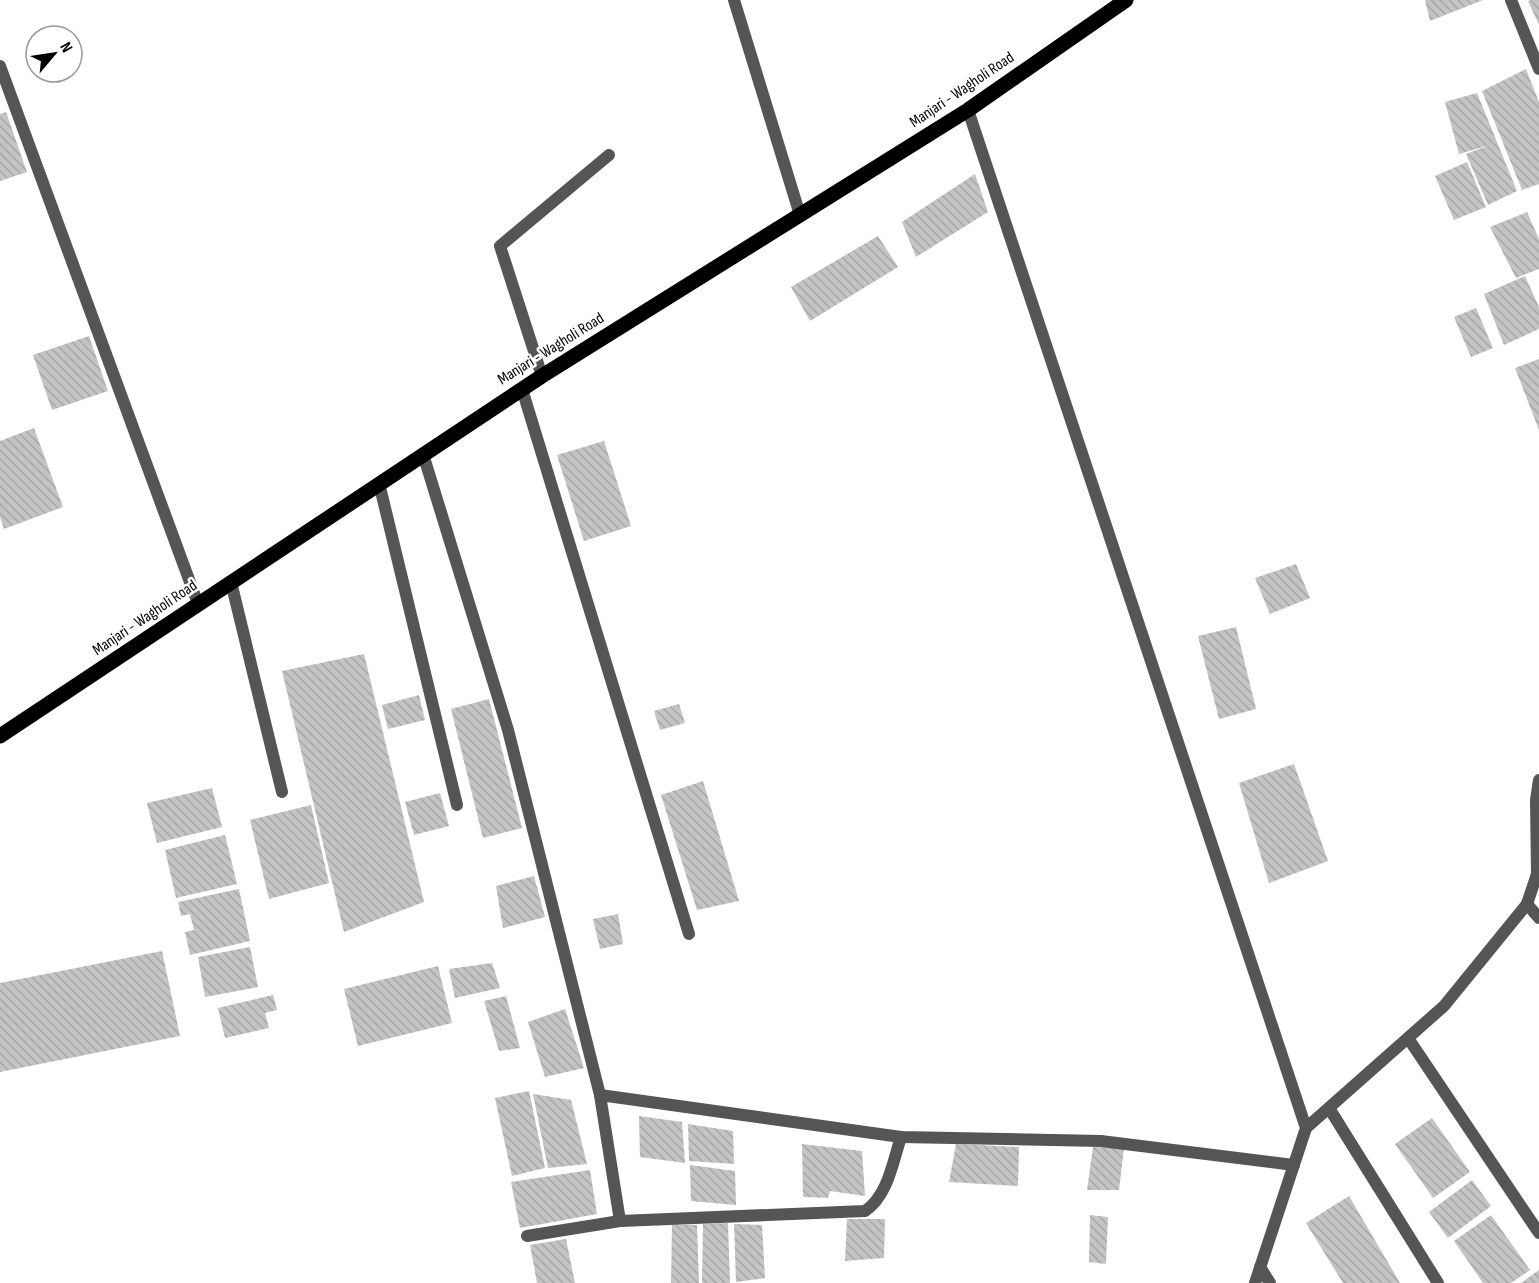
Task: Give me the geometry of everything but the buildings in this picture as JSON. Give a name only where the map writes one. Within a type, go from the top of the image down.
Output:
[{"type":"main road","name":"Manjari - Wagholi Road","points":[[0,736],[542,376],[968,110],[1126,0]]},
{"type":"street","points":[[734,0],[800,215]]},
{"type":"street","points":[[1511,0],[1539,69]]},
{"type":"street","points":[[0,66],[198,604]]},
{"type":"street","points":[[968,110],[1306,1128]]},
{"type":"street","points":[[542,376],[500,246],[609,155]]},
{"type":"street","points":[[522,389],[689,934]]},
{"type":"street","points":[[423,454],[508,730],[600,1095],[620,1221]]},
{"type":"street","points":[[379,483],[457,805]]},
{"type":"street","points":[[231,582],[282,792]]},
{"type":"street","points":[[1255,1283],[1306,1128],[1444,1006],[1527,904],[1537,874],[1536,800],[1539,780]]},
{"type":"street","points":[[1527,904],[1539,918]]},
{"type":"street","points":[[1408,1038],[1539,1233]]},
{"type":"street","points":[[600,1095],[901,1137],[1101,1141],[1294,1165]]},
{"type":"street","points":[[1329,1108],[1438,1283]]},
{"type":"street","points":[[527,1236],[620,1221],[865,1210],[875,1205],[884,1190],[901,1137]]},
{"type":"street","points":[[1260,1267],[1270,1283]]}]
